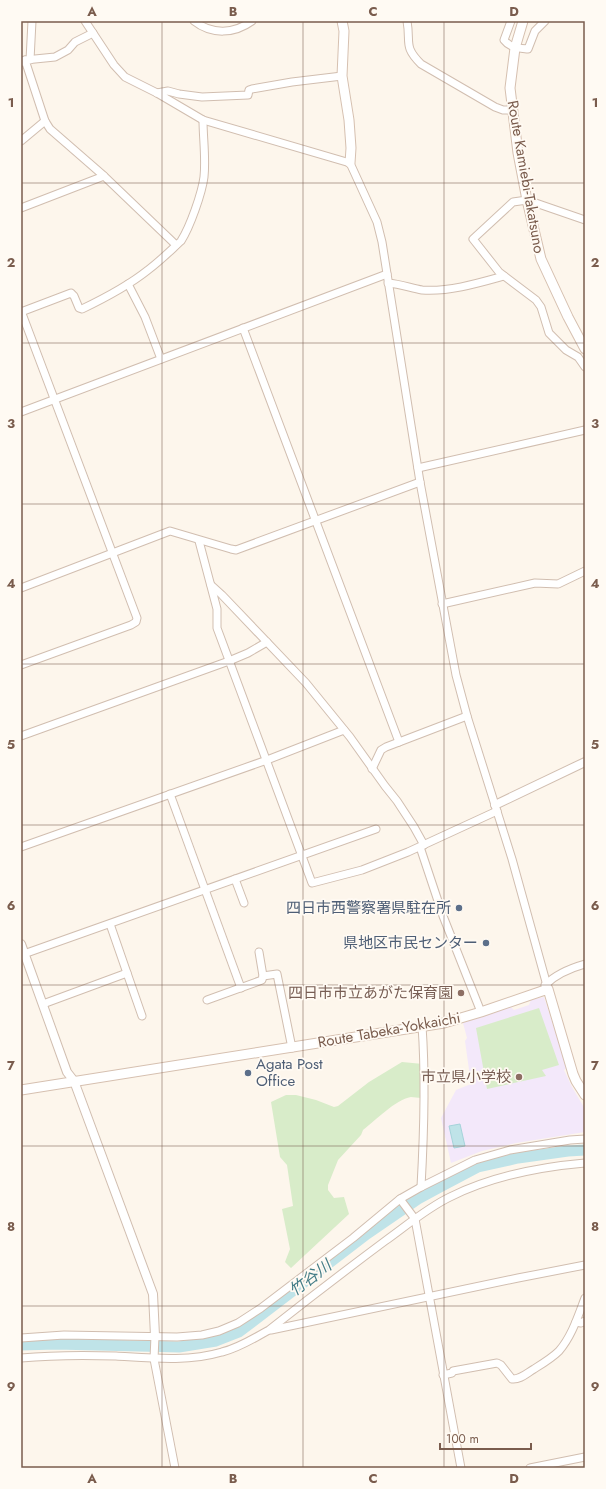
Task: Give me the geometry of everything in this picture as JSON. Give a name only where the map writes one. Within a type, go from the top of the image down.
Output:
[{"type":"main road","points":[[342,21],[344,31],[342,76],[349,120],[351,148],[350,163]]},
{"type":"main road","name":"Route Kamiebi-Takatsuno","points":[[523,21],[516,48],[510,88],[518,153],[541,259],[565,311],[585,349]]},
{"type":"main road","points":[[546,987],[573,1074],[585,1095]]},
{"type":"main road","name":"Route Tabeka-Yokkaichi","points":[[21,1090],[444,1023],[481,1012],[546,987]]},
{"type":"street","points":[[32,21],[25,61],[46,121],[50,128],[104,176],[176,245]]},
{"type":"street","points":[[85,21],[114,65],[125,77],[157,93],[203,120],[350,163],[377,222],[382,242],[420,482],[456,675],[467,716],[512,860],[546,987]]},
{"type":"street","points":[[194,21],[205,28],[214,31],[226,31],[240,28],[252,21]]},
{"type":"street","points":[[407,21],[408,44],[412,55],[422,64],[495,107],[503,110],[513,110]]},
{"type":"street","points":[[511,21],[504,40],[507,44],[516,48],[528,49],[535,30],[545,21]]},
{"type":"street","points":[[25,61],[55,57],[68,50],[75,42],[93,33]]},
{"type":"street","points":[[157,93],[168,91],[202,97],[248,95],[249,90],[252,89],[292,82],[342,76]]},
{"type":"street","points":[[21,665],[136,622],[137,618],[21,312],[71,294],[74,296],[79,308],[82,309],[128,284],[149,269],[176,245],[184,236],[195,208],[204,178],[203,120]]},
{"type":"street","points":[[21,141],[46,121]]},
{"type":"street","points":[[21,208],[104,176]]},
{"type":"street","points":[[585,220],[527,200],[513,202],[473,239],[499,272],[536,300],[541,307],[549,333],[566,350],[578,357],[585,367]]},
{"type":"street","points":[[21,412],[387,274]]},
{"type":"street","points":[[388,283],[422,290],[445,289],[480,283],[504,276]]},
{"type":"street","points":[[128,284],[161,359]]},
{"type":"street","points":[[243,328],[399,742]]},
{"type":"street","points":[[418,468],[585,430]]},
{"type":"street","points":[[21,588],[170,531],[199,541],[236,550],[420,482]]},
{"type":"street","points":[[199,541],[217,609],[217,628],[267,760],[300,855],[312,883],[362,870],[422,846],[585,762]]},
{"type":"street","points":[[442,604],[535,583],[558,584],[585,571]]},
{"type":"street","points":[[211,585],[306,683],[344,730],[397,801],[414,827],[422,846],[443,916],[481,1012]]},
{"type":"street","points":[[21,736],[229,661],[248,653],[267,642]]},
{"type":"street","points":[[372,769],[381,750],[467,716]]},
{"type":"street","points":[[21,847],[267,760],[344,730]]},
{"type":"street","points":[[170,794],[241,988]]},
{"type":"street","points":[[23,955],[376,829]]},
{"type":"street","points":[[235,879],[244,903]]},
{"type":"street","points":[[110,924],[142,1016]]},
{"type":"street","points":[[21,944],[23,955],[67,1072],[74,1081],[153,1294],[155,1338],[154,1357],[175,1468]]},
{"type":"street","points":[[207,1000],[262,980],[263,976],[258,952]]},
{"type":"street","points":[[546,987],[551,979],[573,967],[585,964]]},
{"type":"street","points":[[42,1004],[127,973]]},
{"type":"street","points":[[263,976],[277,974],[292,1048]]},
{"type":"street","points":[[421,1187],[425,1118],[425,1060],[422,1026]]},
{"type":"street","points":[[21,1338],[64,1335],[155,1338],[202,1335],[219,1331],[238,1323],[260,1308],[421,1187],[475,1160],[510,1150],[585,1139]]},
{"type":"street","points":[[21,1358],[84,1355],[154,1357],[199,1356],[222,1352],[243,1344],[269,1330],[415,1219],[449,1197],[477,1185],[502,1177],[546,1167],[585,1163]]},
{"type":"street","points":[[401,1201],[415,1219],[461,1468]]},
{"type":"street","points":[[269,1330],[585,1265]]},
{"type":"street","points":[[443,1375],[452,1373],[453,1371],[497,1363],[501,1365],[512,1379],[515,1380],[524,1376],[559,1351],[566,1342],[576,1322],[585,1298]]},
{"type":"street","points":[[576,1322],[581,1323],[585,1321]]},
{"type":"street","points":[[530,1468],[585,1457]]},
{"type":"shaded area","name":"市立県小学校","points":[[544,997],[567,1068],[564,1070],[585,1109],[585,1132],[516,1143],[482,1151],[451,1163],[441,1118],[456,1090],[471,1084],[465,1041],[467,1038],[463,1023],[511,1007],[514,1010],[529,1005],[531,1000]]},
{"type":"green space","points":[[539,1008],[559,1065],[542,1070],[546,1076],[487,1089],[476,1028]]},
{"type":"green space","points":[[402,1062],[423,1064],[421,1098],[411,1097],[392,1106],[363,1130],[361,1135],[338,1160],[328,1185],[328,1190],[334,1198],[344,1197],[349,1214],[291,1268],[285,1262],[290,1249],[282,1209],[293,1206],[287,1165],[280,1157],[271,1102],[286,1095],[296,1095],[316,1100],[334,1107],[338,1106],[369,1082]]},
{"type":"water","points":[[460,1124],[465,1146],[454,1148],[449,1126]]},
{"type":"waterway","name":"竹谷川","points":[[21,1345],[56,1344],[179,1347],[216,1341],[239,1332],[367,1234],[418,1199],[478,1167],[518,1158],[585,1150]]},
{"type":"place","name":"四日市西警察署県駐在所","points":[[459,908]]},
{"type":"place","name":"県地区市民センター","points":[[486,943]]},
{"type":"place","name":"四日市市立あがた保育園","points":[[461,993]]},
{"type":"place","name":"Agata Post Office","points":[[248,1073]]},
{"type":"place","name":"市立県小学校","points":[[519,1077]]}]
